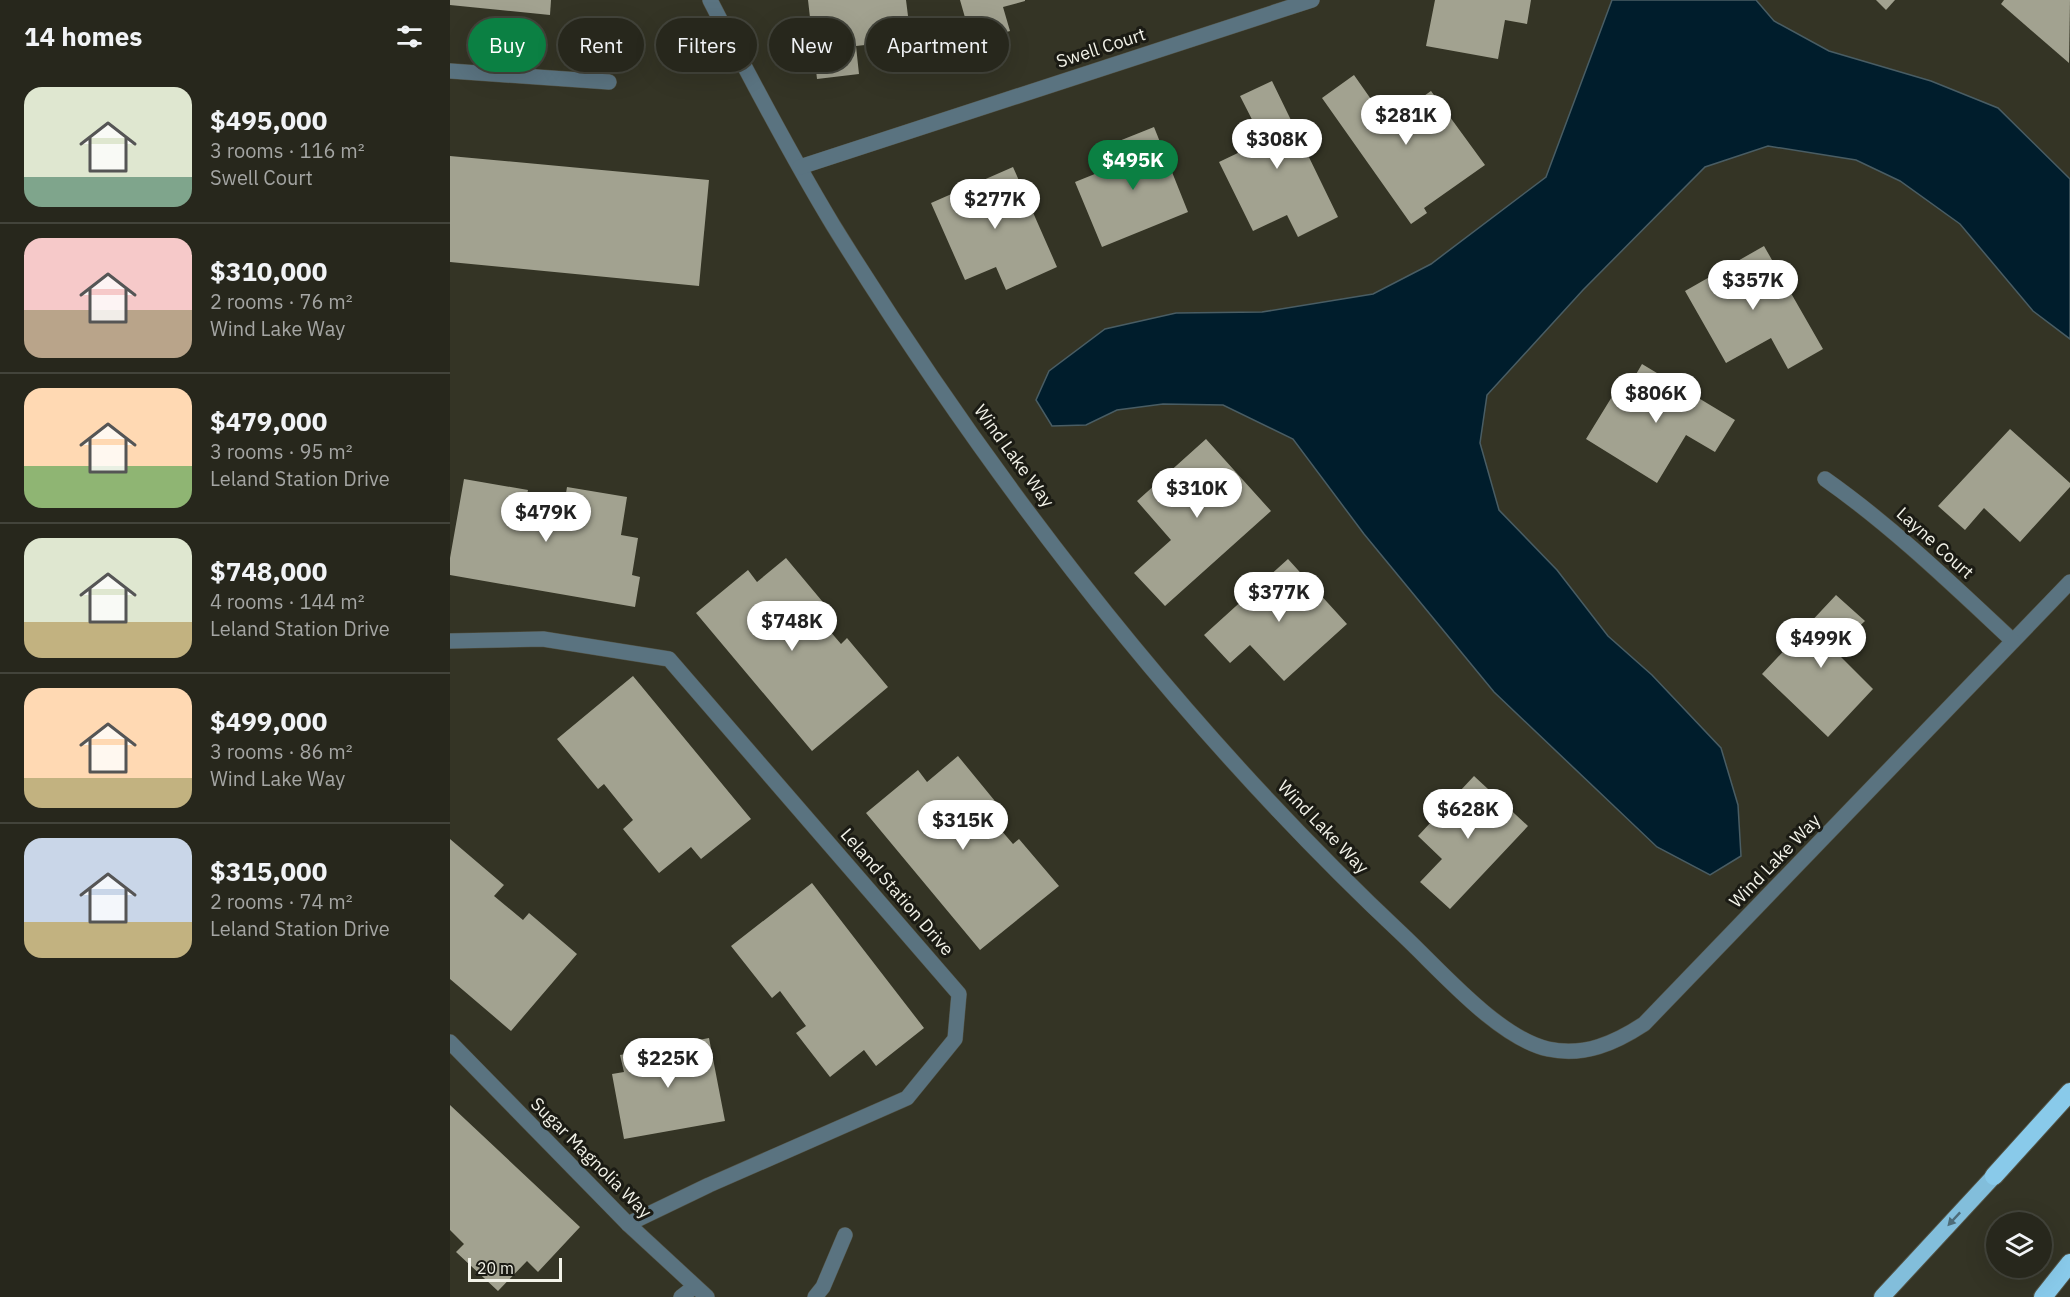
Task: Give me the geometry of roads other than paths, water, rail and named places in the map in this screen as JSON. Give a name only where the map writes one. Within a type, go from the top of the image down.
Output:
[{"type":"highway","points":[[1882,1297],[2070,1092]]},
{"type":"highway","points":[[1994,1176],[2070,1107]]},
{"type":"highway","points":[[2043,1297],[2070,1263]]},
{"type":"street","name":"Wind Lake Way","points":[[710,0],[832,223],[933,379],[1082,582],[1152,668],[1243,772],[1370,904],[1482,1009],[1506,1029],[1529,1042],[1547,1049],[1567,1051],[1594,1049],[1619,1040],[1644,1024],[2070,582]]},
{"type":"street","name":"Swell Court","points":[[800,167],[1312,0]]},
{"type":"street","points":[[450,70],[609,82]]},
{"type":"street","name":"Layne Court","points":[[1825,479],[1867,508],[1905,540],[2013,641]]},
{"type":"street","name":"Leland Station Drive","points":[[450,641],[543,639],[669,659],[959,993],[955,1039],[907,1098],[709,1185],[628,1224]]},
{"type":"street","name":"Sugar Magnolia Way","points":[[450,1042],[628,1224],[707,1297]]},
{"type":"street","points":[[815,1297],[823,1287],[846,1235]]},
{"type":"street","points":[[681,1297],[694,1287]]},
{"type":"water","points":[[1612,0],[1756,0],[1774,21],[1829,51],[1931,81],[1998,108],[2070,179],[2070,339],[2033,311],[1960,224],[1900,181],[1856,160],[1768,146],[1705,167],[1583,290],[1487,395],[1480,443],[1499,510],[1557,570],[1608,636],[1652,675],[1721,748],[1738,805],[1741,856],[1710,875],[1657,847],[1494,692],[1364,534],[1293,439],[1223,405],[1163,404],[1117,410],[1086,425],[1052,426],[1036,400],[1049,371],[1105,329],[1176,313],[1262,312],[1373,294],[1431,264],[1546,177]]}]
